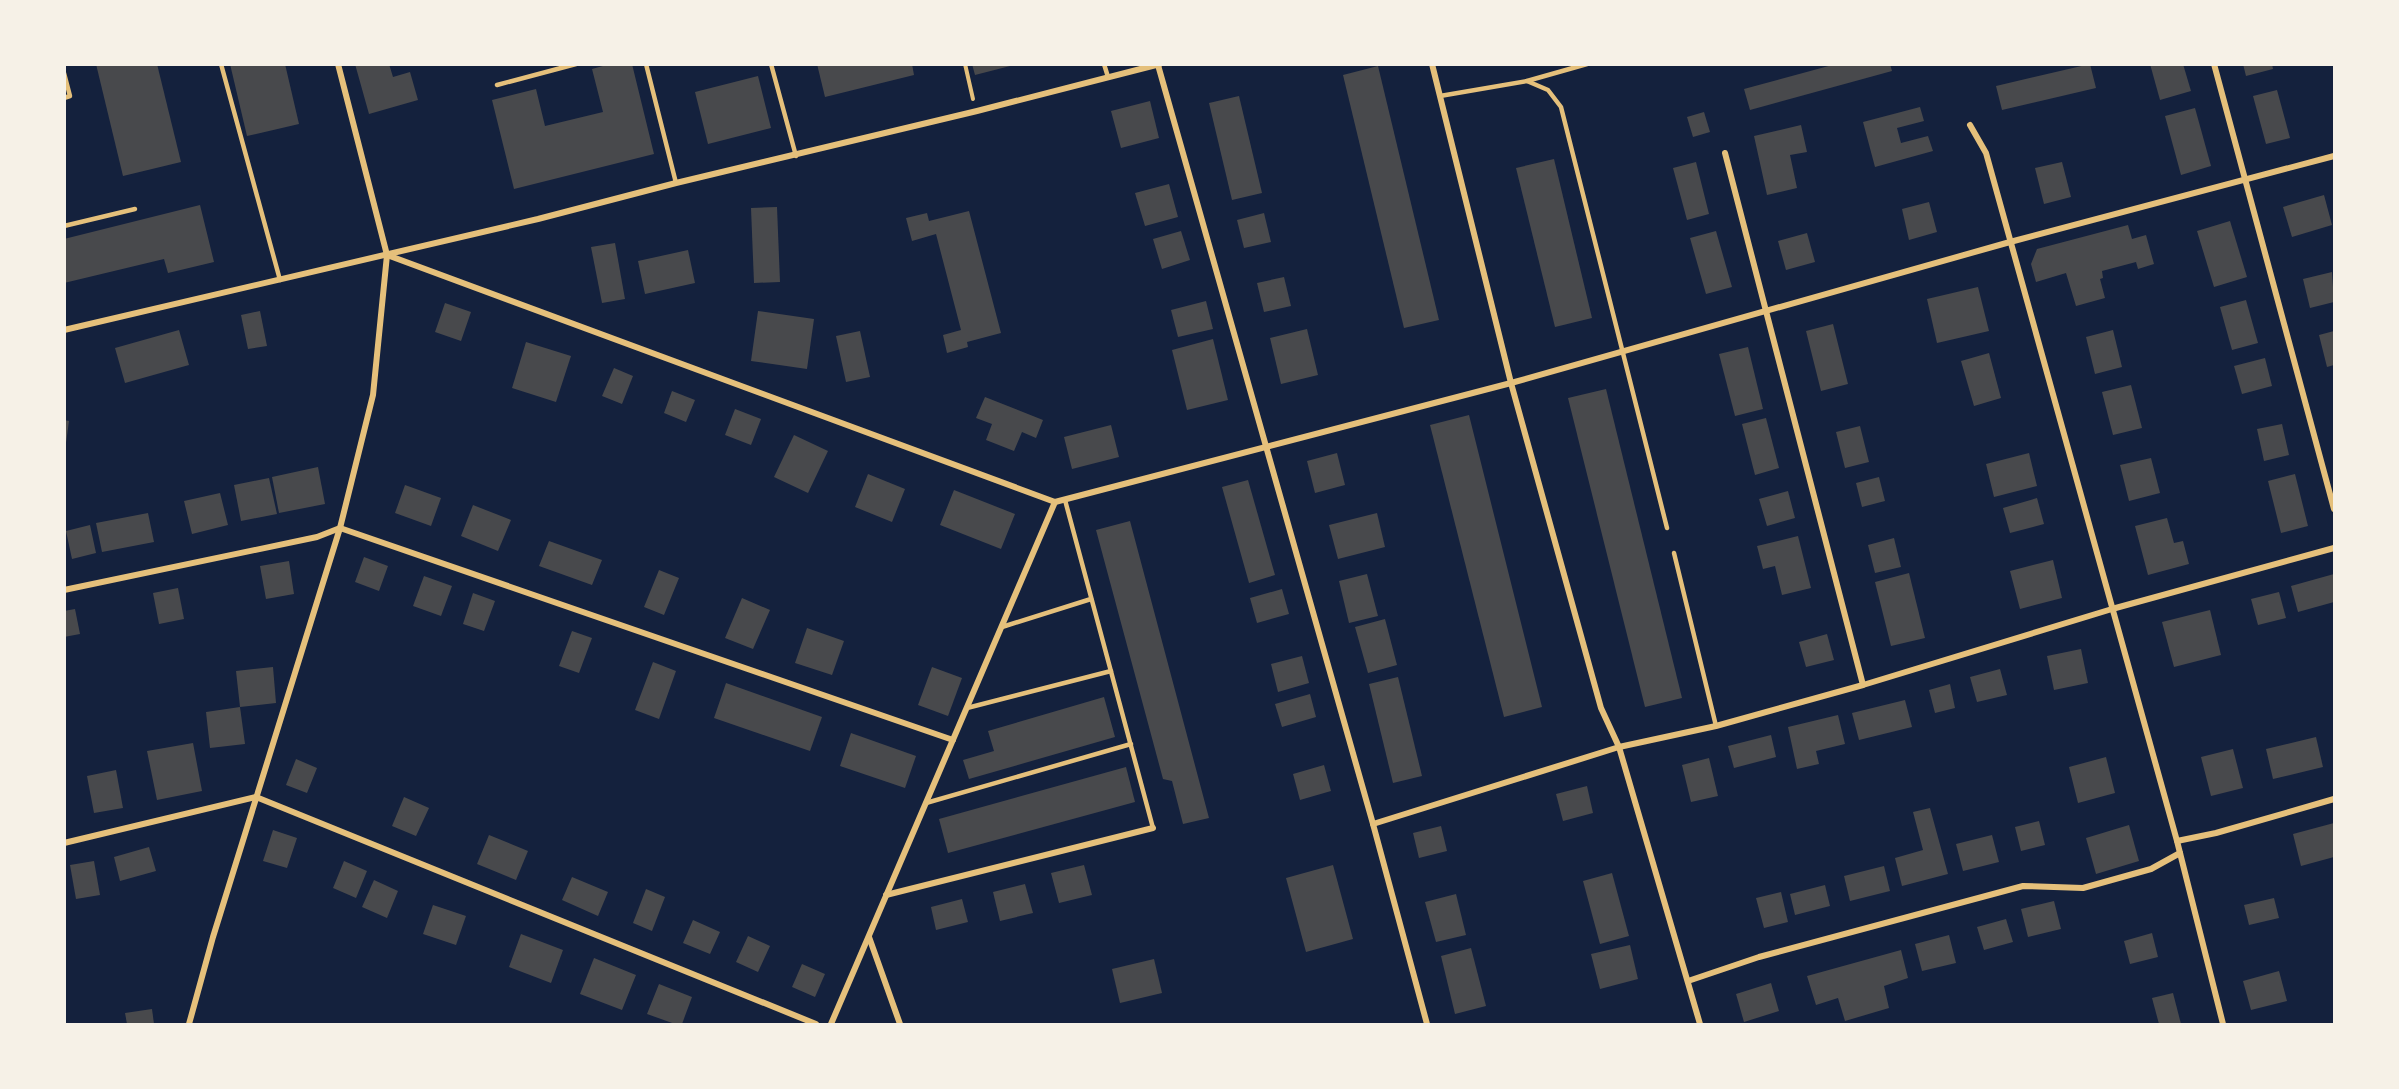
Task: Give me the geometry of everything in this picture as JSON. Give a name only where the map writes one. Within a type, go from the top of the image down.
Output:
[{"type":"street","points":[[189,1024],[256,797],[340,528],[372,395],[387,255],[338,64]]},
{"type":"street","points":[[1432,64],[1511,383],[1601,708],[1619,747],[1700,1024]]},
{"type":"street","points":[[2214,64],[2334,509]]},
{"type":"street","points":[[64,330],[538,219],[1159,65],[1373,824],[1427,1024]]},
{"type":"street","points":[[1970,125],[1986,153],[2177,841],[2223,1024]]},
{"type":"street","points":[[1725,153],[1863,685]]},
{"type":"street","points":[[387,255],[1055,502],[1511,383],[2010,242],[2334,156]]},
{"type":"street","points":[[831,1024],[1055,502]]},
{"type":"street","points":[[64,590],[317,537],[340,528],[953,740]]},
{"type":"street","points":[[1373,824],[1619,747],[1716,726],[1863,685],[2112,609],[2334,548]]},
{"type":"street","points":[[64,843],[256,797],[816,1024]]},
{"type":"street","points":[[2177,841],[2216,833],[2334,799]]},
{"type":"street","points":[[886,896],[1153,828]]},
{"type":"street","points":[[1688,981],[1759,957],[2023,886],[2083,888],[2151,869],[2180,853]]},
{"type":"street","points":[[868,936],[900,1024]]},
{"type":"lane","points":[[221,64],[280,279]]},
{"type":"lane","points":[[497,85],[576,64]]},
{"type":"lane","points":[[646,64],[676,183]]},
{"type":"lane","points":[[771,64],[796,156]]},
{"type":"lane","points":[[1104,64],[1108,77]]},
{"type":"lane","points":[[1440,96],[1527,81],[1587,64]]},
{"type":"lane","points":[[64,74],[70,96],[64,98]]},
{"type":"lane","points":[[1527,81],[1548,90],[1561,107],[1667,528]]},
{"type":"lane","points":[[64,226],[135,209]]},
{"type":"lane","points":[[1065,500],[1153,828]]},
{"type":"lane","points":[[1674,553],[1716,726]]},
{"type":"lane","points":[[1002,627],[1091,599]]},
{"type":"lane","points":[[967,708],[1111,671]]},
{"type":"lane","points":[[926,803],[1131,744]]},
{"type":"path","points":[[965,64],[977,111]]},
{"type":"building","points":[[96,64],[157,64],[181,162],[123,176]]},
{"type":"building","points":[[230,64],[285,64],[299,124],[247,136]]},
{"type":"building","points":[[355,64],[389,64],[393,77],[410,72],[418,100],[369,114]]},
{"type":"building","points":[[610,64],[632,64],[654,154],[514,189],[492,100],[536,89],[545,126],[603,112],[592,69]]},
{"type":"building","points":[[817,64],[912,64],[914,75],[825,97]]},
{"type":"building","points":[[972,64],[1014,64],[1014,65],[975,75]]},
{"type":"building","points":[[1836,64],[1890,64],[1892,71],[1750,110],[1744,89]]},
{"type":"building","points":[[2090,64],[2096,88],[2002,110],[1996,86]]},
{"type":"building","points":[[2150,64],[2183,64],[2191,91],[2160,100]]},
{"type":"building","points":[[2243,64],[2272,64],[2273,69],[2246,76]]},
{"type":"building","points":[[1378,66],[1439,320],[1404,328],[1343,75]]},
{"type":"building","points":[[758,76],[771,128],[708,144],[695,92]]},
{"type":"building","points":[[2277,90],[2290,138],[2266,144],[2253,96]]},
{"type":"building","points":[[1239,96],[1262,193],[1232,200],[1209,103]]},
{"type":"building","points":[[1150,101],[1159,138],[1121,148],[1111,111]]},
{"type":"building","points":[[1920,107],[1924,121],[1897,128],[1901,143],[1928,136],[1933,151],[1875,167],[1863,122]]},
{"type":"building","points":[[2195,108],[2211,166],[2181,175],[2165,116]]},
{"type":"building","points":[[1704,112],[1710,132],[1693,137],[1687,117]]},
{"type":"building","points":[[1801,125],[1807,152],[1790,155],[1797,188],[1767,195],[1754,136]]},
{"type":"building","points":[[1554,159],[1592,318],[1555,327],[1516,168]]},
{"type":"building","points":[[1696,162],[1709,214],[1687,220],[1673,168]]},
{"type":"building","points":[[2062,162],[2071,197],[2044,204],[2035,168]]},
{"type":"building","points":[[1169,184],[1178,217],[1145,226],[1135,193]]},
{"type":"building","points":[[2324,195],[2332,225],[2292,237],[2283,207]]},
{"type":"building","points":[[1929,202],[1937,232],[1909,240],[1902,209]]},
{"type":"building","points":[[200,205],[214,262],[168,273],[164,259],[64,283],[64,239]]},
{"type":"building","points":[[777,207],[780,282],[754,283],[751,208]]},
{"type":"building","points":[[969,211],[1001,333],[967,342],[968,347],[947,353],[943,335],[961,330],[936,234],[912,241],[906,218],[927,213],[929,221]]},
{"type":"building","points":[[1264,213],[1271,242],[1244,248],[1237,220]]},
{"type":"building","points":[[2230,221],[2247,277],[2214,287],[2197,231]]},
{"type":"building","points":[[2128,225],[2132,239],[2146,235],[2154,264],[2138,269],[2136,262],[2102,271],[2103,278],[2100,279],[2105,298],[2076,306],[2066,273],[2036,282],[2031,264],[2037,249]]},
{"type":"building","points":[[1181,231],[1190,260],[1162,269],[1153,239]]},
{"type":"building","points":[[1716,231],[1732,287],[1706,294],[1690,238]]},
{"type":"building","points":[[1807,233],[1815,262],[1786,270],[1778,241]]},
{"type":"building","points":[[615,243],[625,299],[602,303],[591,247]]},
{"type":"building","points":[[688,250],[695,283],[645,294],[638,261]]},
{"type":"building","points":[[2332,272],[2334,302],[2310,308],[2303,279]]},
{"type":"building","points":[[1284,277],[1291,306],[1264,312],[1257,283]]},
{"type":"building","points":[[1978,287],[1989,331],[1937,343],[1927,299]]},
{"type":"building","points":[[2246,300],[2258,343],[2232,350],[2220,307]]},
{"type":"building","points":[[1206,301],[1213,329],[1178,337],[1171,310]]},
{"type":"building","points":[[445,303],[471,312],[461,341],[435,332]]},
{"type":"building","points":[[260,311],[267,346],[248,349],[241,315]]},
{"type":"building","points":[[758,311],[814,319],[807,369],[751,361]]},
{"type":"building","points":[[1833,324],[1848,384],[1821,391],[1806,331]]},
{"type":"building","points":[[1307,329],[1318,375],[1281,384],[1270,338]]},
{"type":"building","points":[[179,330],[189,365],[125,383],[115,348]]},
{"type":"building","points":[[2113,330],[2122,367],[2095,374],[2086,337]]},
{"type":"building","points":[[860,331],[870,377],[846,382],[836,336]]},
{"type":"building","points":[[2334,331],[2334,365],[2327,367],[2319,335]]},
{"type":"building","points":[[1213,339],[1228,400],[1187,410],[1172,350]]},
{"type":"building","points":[[526,342],[571,356],[556,402],[512,388]]},
{"type":"building","points":[[1748,347],[1763,409],[1735,416],[1719,354]]},
{"type":"building","points":[[1989,353],[2001,398],[1974,406],[1961,361]]},
{"type":"building","points":[[2265,358],[2272,386],[2242,394],[2234,366]]},
{"type":"building","points":[[614,368],[633,376],[622,404],[602,396]]},
{"type":"building","points":[[2131,385],[2142,428],[2113,435],[2102,392]]},
{"type":"building","points":[[1606,389],[1682,698],[1645,707],[1568,398]]},
{"type":"building","points":[[672,391],[695,400],[686,422],[664,413]]},
{"type":"building","points":[[985,397],[1043,420],[1036,438],[1022,432],[1014,451],[986,440],[992,424],[976,418]]},
{"type":"building","points":[[735,409],[761,419],[751,445],[725,435]]},
{"type":"building","points":[[1469,415],[1542,707],[1504,717],[1430,425]]},
{"type":"building","points":[[1766,418],[1779,468],[1755,475],[1742,424]]},
{"type":"building","points":[[64,420],[69,421],[66,443],[64,443]]},
{"type":"building","points":[[2282,424],[2289,455],[2264,461],[2257,429]]},
{"type":"building","points":[[1111,425],[1119,457],[1072,469],[1064,437]]},
{"type":"building","points":[[1860,426],[1869,462],[1845,468],[1836,432]]},
{"type":"building","points":[[794,435],[828,451],[808,493],[774,477]]},
{"type":"building","points":[[1337,453],[1345,485],[1315,493],[1307,461]]},
{"type":"building","points":[[2029,453],[2037,486],[1994,497],[1986,464]]},
{"type":"building","points":[[2151,458],[2160,493],[2129,501],[2120,465]]},
{"type":"building","points":[[318,467],[325,504],[279,513],[272,477]]},
{"type":"building","points":[[868,474],[905,489],[892,522],[855,507]]},
{"type":"building","points":[[2295,474],[2308,526],[2281,533],[2268,481]]},
{"type":"building","points":[[1879,477],[1885,501],[1862,507],[1856,483]]},
{"type":"building","points":[[269,478],[277,514],[241,521],[234,485]]},
{"type":"building","points":[[1248,480],[1275,575],[1249,583],[1222,487]]},
{"type":"building","points":[[405,485],[441,498],[431,526],[395,513]]},
{"type":"building","points":[[954,490],[1015,514],[1001,549],[940,525]]},
{"type":"building","points":[[1788,491],[1795,518],[1767,526],[1759,499]]},
{"type":"building","points":[[220,493],[228,525],[192,534],[184,501]]},
{"type":"building","points":[[2037,498],[2044,524],[2010,533],[2003,508]]},
{"type":"building","points":[[473,505],[511,520],[498,551],[461,536]]},
{"type":"building","points":[[148,513],[154,542],[102,552],[96,523]]},
{"type":"building","points":[[1377,513],[1385,547],[1338,559],[1329,525]]},
{"type":"building","points":[[2167,518],[2174,543],[2183,541],[2189,564],[2148,575],[2135,526]]},
{"type":"building","points":[[1130,521],[1209,818],[1183,824],[1172,781],[1163,779],[1096,530]]},
{"type":"building","points":[[90,525],[96,553],[72,559],[66,531]]},
{"type":"building","points":[[1798,536],[1811,588],[1782,595],[1775,566],[1763,569],[1757,546]]},
{"type":"building","points":[[1894,538],[1901,567],[1875,573],[1868,545]]},
{"type":"building","points":[[549,541],[602,560],[592,585],[539,566]]},
{"type":"building","points":[[364,557],[388,566],[379,591],[355,582]]},
{"type":"building","points":[[2053,560],[2062,598],[2020,609],[2010,571]]},
{"type":"building","points":[[289,561],[294,594],[266,599],[260,566]]},
{"type":"building","points":[[659,570],[679,578],[664,615],[644,607]]},
{"type":"building","points":[[1909,573],[1925,638],[1891,646],[1875,582]]},
{"type":"building","points":[[1367,574],[1378,616],[1349,623],[1339,581]]},
{"type":"building","points":[[2334,574],[2334,602],[2298,612],[2291,586]]},
{"type":"building","points":[[424,576],[452,586],[441,616],[413,606]]},
{"type":"building","points":[[178,588],[184,619],[159,624],[153,593]]},
{"type":"building","points":[[1282,589],[1289,614],[1257,623],[1250,598]]},
{"type":"building","points":[[2279,592],[2286,618],[2258,625],[2251,599]]},
{"type":"building","points":[[473,593],[495,601],[484,631],[463,624]]},
{"type":"building","points":[[742,598],[770,610],[753,649],[725,638]]},
{"type":"building","points":[[75,609],[80,634],[64,637],[64,611]]},
{"type":"building","points":[[2210,610],[2221,655],[2174,667],[2162,622]]},
{"type":"building","points":[[1385,619],[1397,665],[1368,673],[1355,627]]},
{"type":"building","points":[[807,628],[844,641],[832,675],[795,663]]},
{"type":"building","points":[[572,631],[592,638],[579,673],[559,666]]},
{"type":"building","points":[[1827,634],[1834,660],[1806,667],[1799,642]]},
{"type":"building","points":[[2081,649],[2088,683],[2054,690],[2047,656]]},
{"type":"building","points":[[1302,656],[1309,683],[1278,692],[1271,664]]},
{"type":"building","points":[[653,662],[676,671],[659,719],[635,710]]},
{"type":"building","points":[[273,667],[276,703],[240,707],[236,671]]},
{"type":"building","points":[[932,667],[962,678],[948,716],[918,705]]},
{"type":"building","points":[[2000,669],[2007,695],[1977,702],[1970,677]]},
{"type":"building","points":[[1398,677],[1422,776],[1393,783],[1369,684]]},
{"type":"building","points":[[726,683],[822,717],[810,751],[714,718]]},
{"type":"building","points":[[1950,684],[1955,708],[1935,713],[1929,690]]},
{"type":"building","points":[[1310,694],[1316,717],[1282,727],[1275,704]]},
{"type":"building","points":[[1104,697],[1115,737],[969,779],[963,760],[994,751],[988,731]]},
{"type":"building","points":[[1905,700],[1912,727],[1859,740],[1852,713]]},
{"type":"building","points":[[240,707],[245,744],[210,748],[206,712]]},
{"type":"building","points":[[1838,715],[1845,744],[1816,751],[1819,764],[1797,769],[1788,727]]},
{"type":"building","points":[[851,733],[916,756],[905,788],[840,766]]},
{"type":"building","points":[[1771,735],[1776,757],[1734,768],[1728,746]]},
{"type":"building","points":[[2316,737],[2323,767],[2273,779],[2266,749]]},
{"type":"building","points":[[193,743],[202,791],[157,800],[147,751]]},
{"type":"building","points":[[2233,749],[2243,788],[2211,796],[2201,757]]},
{"type":"building","points":[[2106,757],[2115,793],[2078,803],[2069,767]]},
{"type":"building","points":[[1709,758],[1718,796],[1691,802],[1682,765]]},
{"type":"building","points":[[296,759],[317,768],[307,793],[286,785]]},
{"type":"building","points":[[1324,765],[1331,791],[1300,800],[1293,774]]},
{"type":"building","points":[[1126,767],[1135,802],[948,853],[939,819]]},
{"type":"building","points":[[116,770],[123,808],[94,813],[87,776]]},
{"type":"building","points":[[1587,786],[1593,813],[1563,821],[1556,794]]},
{"type":"building","points":[[404,797],[429,808],[416,836],[392,826]]},
{"type":"building","points":[[1930,808],[1948,874],[1902,886],[1895,858],[1923,850],[1913,812]]},
{"type":"building","points":[[2039,821],[2045,845],[2021,851],[2015,827]]},
{"type":"building","points":[[2334,823],[2334,857],[2301,866],[2293,834]]},
{"type":"building","points":[[2129,825],[2139,861],[2096,874],[2086,838]]},
{"type":"building","points":[[1441,826],[1447,851],[1419,858],[1413,833]]},
{"type":"building","points":[[273,830],[297,838],[287,868],[263,861]]},
{"type":"building","points":[[489,835],[528,851],[516,880],[477,864]]},
{"type":"building","points":[[1992,835],[1999,862],[1963,871],[1956,844]]},
{"type":"building","points":[[149,847],[156,871],[120,881],[114,857]]},
{"type":"building","points":[[94,861],[100,895],[76,899],[70,865]]},
{"type":"building","points":[[344,861],[367,871],[356,898],[333,888]]},
{"type":"building","points":[[1084,865],[1092,895],[1059,903],[1051,873]]},
{"type":"building","points":[[1333,865],[1353,939],[1306,952],[1286,878]]},
{"type":"building","points":[[1884,866],[1890,891],[1850,901],[1844,876]]},
{"type":"building","points":[[1612,873],[1629,936],[1600,944],[1583,881]]},
{"type":"building","points":[[572,877],[608,892],[598,916],[562,900]]},
{"type":"building","points":[[374,880],[398,891],[387,918],[362,907]]},
{"type":"building","points":[[1025,884],[1033,913],[1000,921],[993,892]]},
{"type":"building","points":[[1825,885],[1830,906],[1795,915],[1790,894]]},
{"type":"building","points":[[646,889],[665,897],[652,931],[633,923]]},
{"type":"building","points":[[1781,892],[1788,922],[1764,928],[1756,898]]},
{"type":"building","points":[[1456,894],[1466,935],[1436,942],[1425,902]]},
{"type":"building","points":[[2274,898],[2279,918],[2249,925],[2244,905]]},
{"type":"building","points":[[962,899],[968,922],[936,930],[931,907]]},
{"type":"building","points":[[2054,901],[2061,929],[2028,937],[2021,909]]},
{"type":"building","points":[[433,905],[466,916],[456,945],[423,934]]},
{"type":"building","points":[[2006,919],[2013,942],[1984,950],[1977,927]]},
{"type":"building","points":[[693,920],[720,932],[710,954],[683,943]]},
{"type":"building","points":[[2152,933],[2158,957],[2130,964],[2124,941]]},
{"type":"building","points":[[521,934],[563,950],[551,983],[509,967]]},
{"type":"building","points":[[1949,935],[1956,963],[1922,971],[1915,944]]},
{"type":"building","points":[[748,936],[770,946],[758,972],[736,962]]},
{"type":"building","points":[[1630,945],[1638,979],[1600,989],[1591,954]]},
{"type":"building","points":[[1471,948],[1486,1006],[1455,1014],[1441,956]]},
{"type":"building","points":[[1901,950],[1908,978],[1884,986],[1889,1008],[1845,1021],[1838,998],[1816,1005],[1807,976]]},
{"type":"building","points":[[594,958],[636,975],[622,1010],[580,994]]},
{"type":"building","points":[[1154,959],[1162,993],[1120,1003],[1112,969]]},
{"type":"building","points":[[802,964],[825,974],[815,997],[792,987]]},
{"type":"building","points":[[2279,971],[2287,1001],[2251,1010],[2243,981]]},
{"type":"building","points":[[1771,983],[1779,1011],[1744,1022],[1736,994]]},
{"type":"building","points":[[659,984],[692,997],[682,1024],[675,1024],[647,1014]]},
{"type":"building","points":[[2173,993],[2181,1024],[2159,1024],[2152,998]]},
{"type":"building","points":[[152,1009],[154,1024],[127,1024],[125,1013]]}]
